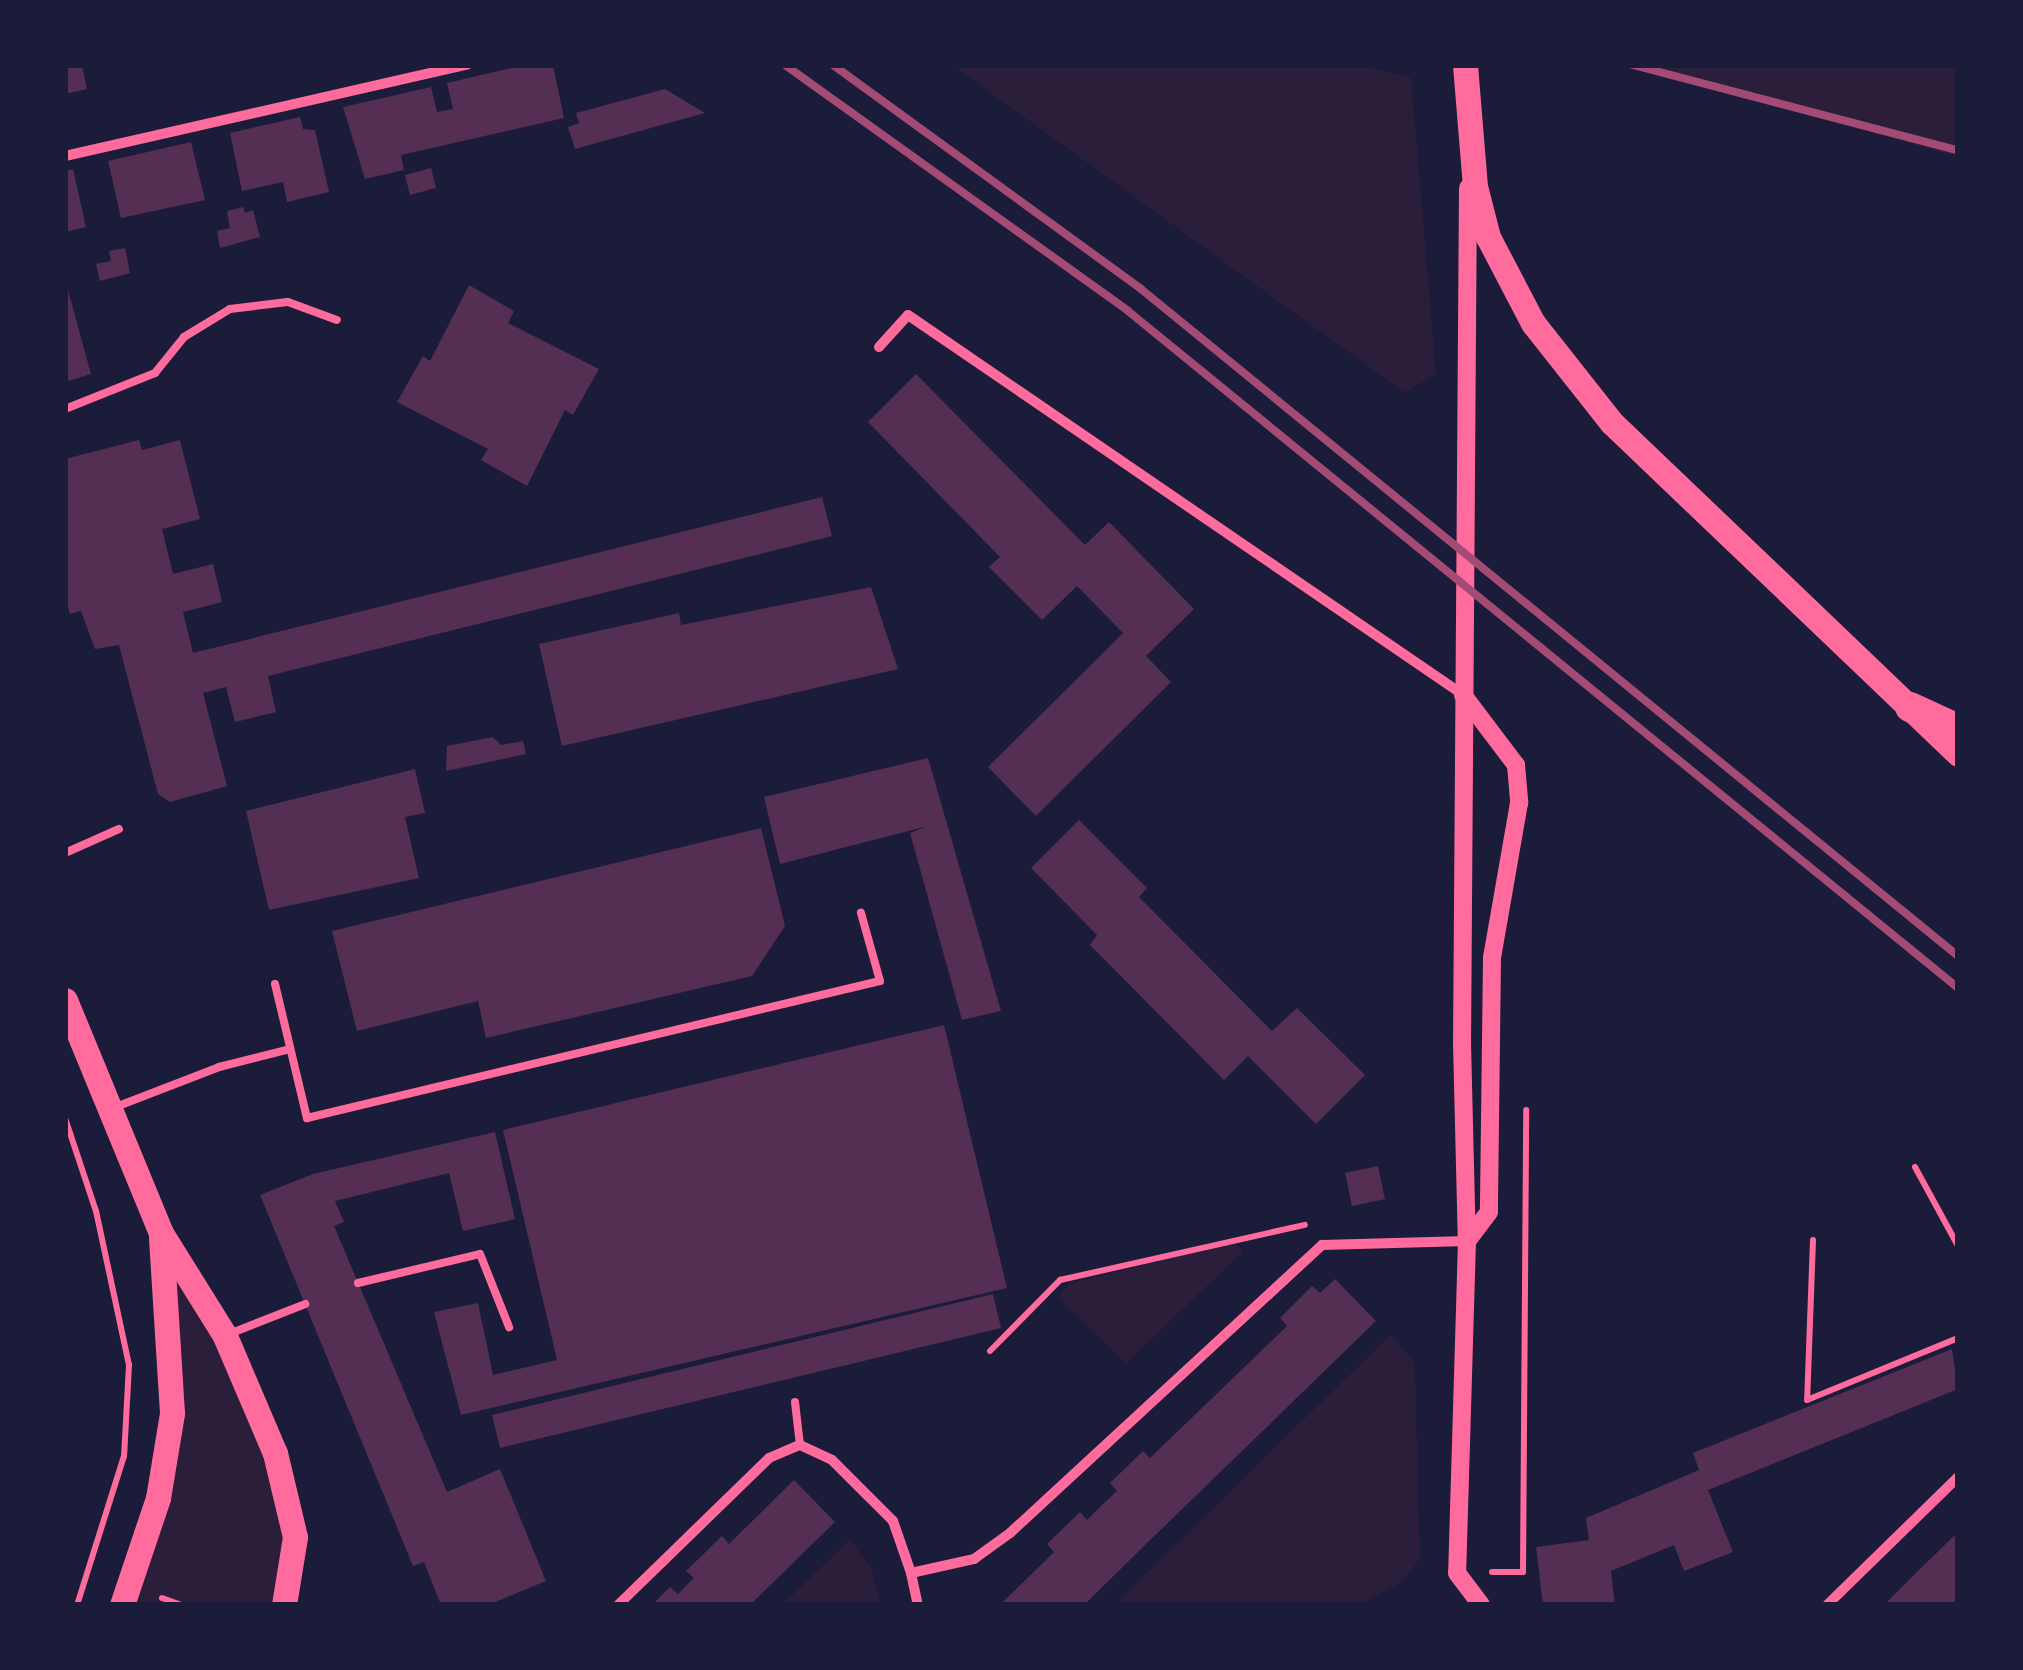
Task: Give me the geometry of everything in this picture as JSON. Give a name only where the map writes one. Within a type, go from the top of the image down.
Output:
[{"type":"highway","points":[[1910,707],[1958,729]]},
{"type":"main road","points":[[1465,65],[1468,132],[1488,237],[1532,323],[1612,424],[1958,754]]},
{"type":"main road","points":[[65,1000],[161,1234],[224,1336],[286,1492],[295,1537],[284,1605]]},
{"type":"main road","points":[[122,1605],[158,1498],[172,1414],[161,1234]]},
{"type":"street","points":[[65,156],[467,65]]},
{"type":"street","points":[[1468,132],[1463,695],[1468,1240],[1457,1573],[1481,1605]]},
{"type":"street","points":[[879,347],[908,315],[1463,695],[1516,765],[1519,803],[1492,958],[1488,1212],[1468,1240]]},
{"type":"street","points":[[911,1573],[974,1558],[1010,1533],[1322,1245],[1468,1240]]},
{"type":"street","points":[[618,1605],[768,1458],[800,1445],[832,1460],[893,1521],[918,1605]]},
{"type":"street","points":[[1827,1605],[1958,1477]]},
{"type":"lane","points":[[65,410],[155,373],[184,337],[230,309],[288,302],[337,320]]},
{"type":"lane","points":[[65,853],[120,829]]},
{"type":"lane","points":[[275,984],[306,1118],[880,981],[861,913]]},
{"type":"lane","points":[[109,1110],[219,1067],[290,1049]]},
{"type":"lane","points":[[358,1283],[480,1254],[509,1327]]},
{"type":"lane","points":[[224,1336],[305,1304]]},
{"type":"lane","points":[[794,1402],[800,1445]]},
{"type":"path","points":[[1457,1573],[1523,1572],[1526,1092]]},
{"type":"path","points":[[65,1118],[96,1211],[129,1366],[124,1456],[77,1605]]},
{"type":"path","points":[[1915,1168],[1958,1246]]},
{"type":"path","points":[[990,1351],[1060,1280],[1302,1221],[1322,1245]]},
{"type":"path","points":[[1813,1240],[1807,1400],[1958,1338]]},
{"type":"shaded area","points":[[952,65],[1364,65],[1411,78],[1436,374],[1405,393]]},
{"type":"shaded area","points":[[1626,65],[1958,65],[1958,157],[1805,114]]},
{"type":"shaded area","points":[[161,1233],[225,1336],[286,1492],[285,1605],[122,1605],[172,1413]]},
{"type":"shaded area","points":[[1235,1242],[1243,1251],[1126,1364],[1058,1298],[1069,1284]]},
{"type":"shaded area","points":[[1391,1334],[1415,1364],[1420,1559],[1402,1582],[1359,1605],[1114,1605]]},
{"type":"shaded area","points":[[850,1539],[872,1569],[881,1605],[782,1605]]},
{"type":"building","points":[[65,65],[82,65],[87,89],[65,94]]},
{"type":"building","points":[[524,65],[553,65],[564,118],[401,155],[404,170],[365,179],[343,107],[431,87],[437,112],[453,109],[447,83]]},
{"type":"building","points":[[665,89],[705,113],[575,149],[568,127],[579,123],[576,113]]},
{"type":"building","points":[[300,117],[303,129],[315,130],[329,192],[287,202],[283,182],[242,191],[230,133]]},
{"type":"building","points":[[191,142],[205,200],[121,218],[108,161]]},
{"type":"building","points":[[431,168],[436,188],[410,195],[405,175]]},
{"type":"building","points":[[73,169],[86,227],[65,232],[65,171]]},
{"type":"building","points":[[243,207],[245,213],[253,210],[260,237],[220,248],[217,231],[230,228],[227,211]]},
{"type":"building","points":[[125,248],[130,273],[100,281],[96,264],[111,261],[109,251]]},
{"type":"building","points":[[469,285],[514,311],[508,323],[599,369],[573,415],[565,410],[527,486],[481,460],[488,449],[397,402],[423,356],[430,361]]},
{"type":"building","points":[[68,290],[91,374],[65,382],[65,291]]},
{"type":"building","points":[[916,374],[1085,545],[1109,522],[1194,609],[1146,656],[1171,682],[1036,816],[988,767],[1123,633],[1077,586],[1042,620],[989,567],[1000,557],[868,422]]},
{"type":"building","points":[[139,440],[142,450],[180,440],[200,519],[162,529],[173,574],[213,564],[222,602],[183,612],[193,653],[822,497],[832,536],[268,676],[276,712],[235,722],[226,687],[203,693],[227,786],[170,802],[158,794],[119,645],[95,649],[81,611],[70,614],[65,597],[65,459]]},
{"type":"building","points":[[871,587],[898,669],[562,746],[539,644],[679,613],[681,625]]},
{"type":"building","points":[[493,737],[501,745],[523,741],[526,754],[446,771],[447,746]]},
{"type":"building","points":[[928,758],[1001,1011],[962,1020],[910,833],[928,826],[780,864],[764,797]]},
{"type":"building","points":[[415,769],[425,813],[405,817],[419,878],[269,910],[246,811]]},
{"type":"building","points":[[1079,820],[1147,888],[1139,897],[1272,1031],[1297,1008],[1365,1075],[1316,1124],[1248,1056],[1224,1080],[1090,945],[1097,935],[1031,868]]},
{"type":"building","points":[[761,828],[785,926],[752,976],[486,1038],[478,1001],[357,1031],[332,931]]},
{"type":"building","points":[[944,1025],[1007,1288],[461,1415],[434,1312],[478,1303],[493,1375],[557,1360],[503,1130]]},
{"type":"building","points":[[495,1132],[515,1219],[463,1231],[449,1173],[335,1201],[344,1222],[334,1226],[447,1492],[500,1469],[546,1581],[488,1605],[441,1605],[424,1562],[413,1566],[260,1195],[313,1174]]},
{"type":"building","points":[[1378,1166],[1385,1199],[1352,1206],[1345,1173]]},
{"type":"building","points":[[1335,1279],[1376,1321],[1084,1605],[1000,1605],[1054,1552],[1047,1544],[1080,1512],[1087,1520],[1117,1491],[1110,1483],[1143,1451],[1150,1458],[1287,1326],[1280,1318],[1312,1286],[1320,1293]]},
{"type":"building","points":[[993,1294],[1001,1328],[500,1448],[492,1415]]},
{"type":"building","points":[[1952,1349],[1958,1389],[1708,1490],[1733,1552],[1684,1571],[1674,1545],[1611,1571],[1615,1605],[1543,1605],[1536,1547],[1589,1540],[1586,1518],[1699,1470],[1693,1453]]},
{"type":"building","points":[[794,1480],[835,1522],[750,1605],[652,1605],[670,1587],[678,1594],[694,1578],[686,1571],[722,1536],[729,1544]]},
{"type":"building","points":[[1958,1532],[1958,1605],[1884,1605],[1921,1568]]},
{"type":"railway","points":[[785,65],[1128,311],[1958,988]]},
{"type":"railway","points":[[833,65],[1141,289],[1958,956]]},
{"type":"railway","points":[[1633,65],[1958,150]]}]
